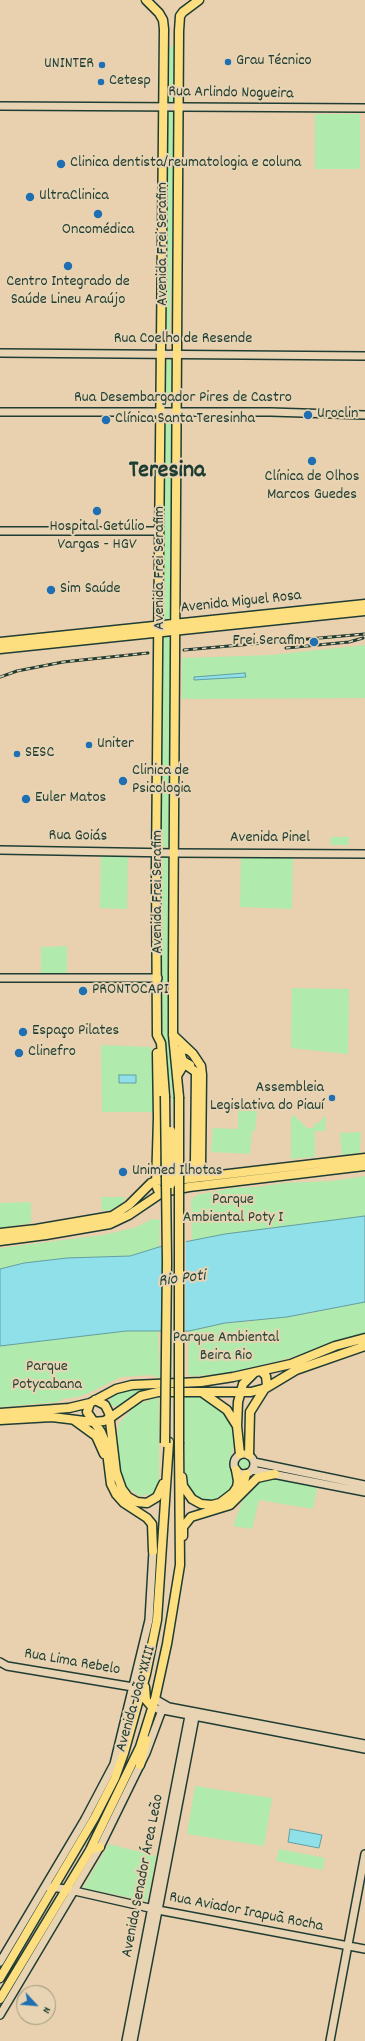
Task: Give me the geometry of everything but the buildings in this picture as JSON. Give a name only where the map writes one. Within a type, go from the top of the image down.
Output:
[{"type":"main road","name":"Avenida Frei Serafim","points":[[146,0],[159,13],[163,20],[161,414],[156,853],[158,978],[157,1035],[161,1043],[167,1096],[167,1446]]},
{"type":"main road","name":"Avenida Frei Serafim","points":[[179,1444],[179,1097],[173,1035],[174,628],[180,16],[198,0]]},
{"type":"main road","name":"Avenida Miguel Rosa","points":[[0,649],[365,604]]},
{"type":"main road","name":"Avenida Miguel Rosa","points":[[174,628],[194,629],[365,611]]},
{"type":"main road","points":[[174,650],[182,636],[194,629]]},
{"type":"main road","name":"Avenida Miguel Rosa","points":[[0,642],[159,630]]},
{"type":"main road","points":[[157,1035],[156,1181],[157,1188],[163,1192]]},
{"type":"main road","points":[[173,1035],[191,1052],[201,1066],[202,1075],[198,1152],[191,1171],[177,1180]]},
{"type":"main road","points":[[177,1076],[186,1063],[191,1052]]},
{"type":"main road","points":[[186,1063],[196,1072],[198,1152],[204,1171],[236,1173]]},
{"type":"main road","points":[[0,1241],[110,1224],[125,1218],[163,1192],[325,1166],[365,1158]]},
{"type":"main road","points":[[0,1233],[36,1229],[112,1216],[129,1205],[151,1183],[156,1181],[325,1166],[365,1166]]},
{"type":"main road","points":[[0,1413],[69,1408],[92,1401],[125,1386],[216,1380],[257,1372],[291,1364],[335,1346],[365,1338]]},
{"type":"main road","points":[[252,1458],[250,1412],[257,1398],[266,1388],[296,1370],[365,1346]]},
{"type":"main road","points":[[257,1372],[266,1378],[266,1388]]},
{"type":"main road","points":[[240,1454],[237,1411],[240,1393],[243,1384],[257,1372]]},
{"type":"main road","points":[[0,1420],[52,1417],[93,1422],[110,1418],[141,1396],[158,1392],[240,1393],[266,1388]]},
{"type":"main road","points":[[202,1392],[227,1410],[237,1426]]},
{"type":"main road","points":[[113,1446],[115,1425],[122,1413],[135,1399]]},
{"type":"main road","points":[[92,1401],[105,1405],[110,1418],[116,1472],[122,1489],[128,1497],[137,1502],[147,1503],[158,1497],[161,1491],[166,1467]]},
{"type":"main road","points":[[92,1401],[87,1412],[104,1438],[111,1484],[116,1494],[124,1503],[147,1518],[152,1524],[153,1551]]},
{"type":"main road","points":[[72,1419],[96,1436],[108,1462]]},
{"type":"main road","points":[[179,1444],[183,1486],[187,1494],[201,1504],[212,1505],[229,1498],[237,1487],[236,1470]]},
{"type":"main road","name":"Avenida João XXIII","points":[[0,1999],[90,1850],[140,1747],[150,1717],[167,1644],[180,1564],[179,1444]]},
{"type":"main road","name":"Avenida João XXIII","points":[[0,1978],[55,1888],[95,1817],[115,1778],[122,1760],[146,1674],[157,1620],[167,1446]]},
{"type":"main road","points":[[180,1564],[186,1521],[198,1514],[230,1505],[236,1500],[241,1492],[249,1472]]},
{"type":"main road","points":[[241,1492],[257,1478],[275,1474]]},
{"type":"main road","points":[[153,1551],[158,1529],[164,1515]]},
{"type":"main road","points":[[146,1674],[146,1700],[152,1707]]},
{"type":"main road","points":[[140,1765],[150,1726],[150,1717]]},
{"type":"main road","points":[[85,1819],[95,1817]]},
{"type":"main road","points":[[90,1850],[100,1847]]},
{"type":"street","name":"Rua Arlindo Nogueira","points":[[0,106],[365,108]]},
{"type":"street","name":"Rua Coelho de Resende","points":[[0,353],[365,356]]},
{"type":"street","name":"Rua Desembargador Pires de Castro","points":[[0,412],[176,414],[271,412],[365,415]]},
{"type":"street","points":[[0,531],[159,531]]},
{"type":"street","name":"Rua Goiás","points":[[0,850],[174,853]]},
{"type":"street","name":"Avenida Pinel","points":[[174,853],[365,854]]},
{"type":"street","points":[[0,978],[158,978]]},
{"type":"street","points":[[365,1485],[240,1454],[234,1461],[236,1470],[240,1473],[249,1472],[275,1474],[365,1492]]},
{"type":"street","points":[[249,1472],[252,1458]]},
{"type":"street","name":"Avenida João XXIII","points":[[0,1962],[85,1819],[114,1764],[149,1620],[153,1551]]},
{"type":"street","name":"Rua Lima Rebelo","points":[[2,1665],[133,1688]]},
{"type":"street","points":[[155,1699],[169,1707],[365,1744]]},
{"type":"street","points":[[152,1707],[192,1717],[365,1749]]},
{"type":"street","name":"Avenida João XXIII","points":[[0,2015],[100,1847],[140,1765],[162,1710]]},
{"type":"street","name":"Avenida Senador Área Leão","points":[[133,2041],[155,1910],[192,1717]]},
{"type":"street","points":[[330,2041],[365,1854]]},
{"type":"street","name":"Rua Aviador Irapuã Rocha","points":[[45,1887],[66,1889],[155,1910],[365,1949]]},
{"type":"street","name":"Avenida Senador Área Leão","points":[[126,2041],[155,1910]]},
{"type":"green space","points":[[172,46],[175,47],[174,97],[173,102],[167,103],[166,50]]},
{"type":"green space","points":[[165,110],[174,110],[170,344],[164,344]]},
{"type":"green space","points":[[315,114],[360,114],[360,169],[315,169]]},
{"type":"green space","points":[[173,358],[172,402],[165,407],[166,362]]},
{"type":"green space","points":[[164,421],[172,421],[171,620],[163,620]]},
{"type":"green space","points":[[171,633],[169,847],[161,847],[163,634]]},
{"type":"green space","points":[[365,645],[365,698],[182,699],[182,658],[271,655]]},
{"type":"green space","points":[[331,837],[349,837],[348,845],[331,845]]},
{"type":"green space","points":[[161,855],[169,855],[168,1043],[174,1085],[175,1119],[162,1027]]},
{"type":"green space","points":[[101,856],[128,856],[127,909],[100,908]]},
{"type":"green space","points":[[241,856],[293,858],[292,909],[240,907]]},
{"type":"green space","points":[[67,946],[67,973],[41,973],[41,947]]},
{"type":"green space","points":[[292,988],[349,989],[348,1054],[291,1048]]},
{"type":"green space","points":[[101,1045],[151,1047],[154,1112],[102,1112]]},
{"type":"green space","points":[[238,1111],[257,1111],[255,1131],[252,1131],[250,1154],[211,1152],[213,1128],[238,1129]]},
{"type":"green space","points":[[326,1115],[325,1131],[315,1131],[315,1157],[291,1159],[291,1116],[295,1116],[307,1128],[314,1128],[315,1123],[319,1123]]},
{"type":"green space","points":[[361,1132],[360,1153],[342,1155],[340,1133]]},
{"type":"green space","name":"Parque Ambiental Poty I","points":[[365,1176],[365,1216],[225,1234],[192,1241],[191,1200],[197,1195],[233,1188],[258,1187],[283,1183],[332,1181]]},
{"type":"green space","points":[[101,1197],[126,1197],[122,1203],[112,1210],[102,1211]]},
{"type":"green space","points":[[31,1202],[31,1223],[0,1228],[0,1203]]},
{"type":"green space","points":[[152,1219],[160,1220],[159,1247],[130,1256],[67,1258],[24,1263],[0,1269],[0,1248],[103,1235],[137,1227]]},
{"type":"green space","name":"Parque Ambiental Beira Rio","points":[[365,1302],[365,1335],[282,1360],[228,1373],[194,1376],[188,1375],[189,1331],[225,1323],[246,1322],[307,1314]]},
{"type":"green space","name":"Parque Potycabana","points":[[126,1331],[158,1331],[160,1378],[152,1375],[121,1377],[89,1393],[78,1397],[62,1399],[59,1402],[0,1407],[0,1346]]},
{"type":"green space","points":[[148,1387],[118,1406],[112,1406],[110,1404],[110,1398],[116,1392],[127,1389]]},
{"type":"green space","points":[[185,1397],[200,1397],[221,1409],[234,1430],[236,1439],[229,1463],[234,1482],[232,1490],[227,1495],[220,1498],[206,1500],[199,1498],[190,1491],[185,1479]]},
{"type":"green space","points":[[155,1398],[159,1399],[159,1481],[153,1494],[140,1496],[126,1487],[121,1477],[117,1438],[119,1423],[136,1405]]},
{"type":"green space","points":[[244,1455],[251,1461],[249,1467],[242,1469],[236,1463],[239,1457]]},
{"type":"green space","points":[[266,1476],[318,1484],[313,1509],[259,1500],[252,1529],[233,1526],[246,1491]]},
{"type":"green space","points":[[195,1786],[272,1798],[264,1846],[187,1834]]},
{"type":"green space","points":[[109,1844],[156,1856],[147,1901],[83,1888]]},
{"type":"green space","points":[[279,1849],[325,1858],[323,1870],[276,1861]]},
{"type":"water","points":[[245,673],[246,677],[194,680],[194,677]]},
{"type":"water","points":[[119,1075],[136,1075],[136,1083],[119,1083]]},
{"type":"water","name":"Rio Poti","points":[[365,1216],[365,1302],[287,1317],[225,1323],[189,1331],[126,1331],[0,1346],[0,1269],[24,1263],[67,1258],[130,1256],[159,1247],[225,1234]]},
{"type":"water","points":[[290,1829],[322,1835],[319,1848],[288,1842]]},
{"type":"pier","points":[[186,1240],[185,1333],[162,1333],[163,1244]]},
{"type":"railway","points":[[184,650],[365,634]]},
{"type":"railway","points":[[286,648],[349,642],[363,638]]},
{"type":"railway","points":[[0,677],[17,671],[63,662],[148,653]]},
{"type":"place","name":"Grau Técnico","points":[[228,62]]},
{"type":"place","name":"UNINTER","points":[[102,65]]},
{"type":"place","name":"Cetesp","points":[[101,82]]},
{"type":"place","name":"Clinica dentista/reumatologia e coluna","points":[[61,164]]},
{"type":"place","name":"UltraClinica","points":[[30,197]]},
{"type":"place","name":"Oncomédica","points":[[98,214]]},
{"type":"place","name":"Centro Integrado de Saúde Lineu Araújo","points":[[68,266]]},
{"type":"place","name":"Uroclin","points":[[308,415]]},
{"type":"place","name":"Clínica Santa Teresinha","points":[[106,420]]},
{"type":"place","name":"Clínica de Olhos Marcos Guedes","points":[[312,461]]},
{"type":"place","name":"Hospital Getúlio Vargas - HGV","points":[[97,511]]},
{"type":"place","name":"Sim Saúde","points":[[51,590]]},
{"type":"place","name":"Frei Serafim","points":[[314,642]]},
{"type":"place","name":"Uniter","points":[[89,745]]},
{"type":"place","name":"SESC","points":[[17,754]]},
{"type":"place","name":"Clinica de Psicologia","points":[[123,781]]},
{"type":"place","name":"Euler Matos","points":[[26,799]]},
{"type":"place","name":"PRONTOCAPI","points":[[83,991]]},
{"type":"place","name":"Espaço Pilates","points":[[23,1032]]},
{"type":"place","name":"Clinefro","points":[[19,1053]]},
{"type":"place","name":"Assembleia Legislativa do Piauí","points":[[332,1098]]},
{"type":"place","name":"Unimed Ilhotas","points":[[123,1172]]},
{"type":"district","name":"Teresina","points":[[167,473]]}]
